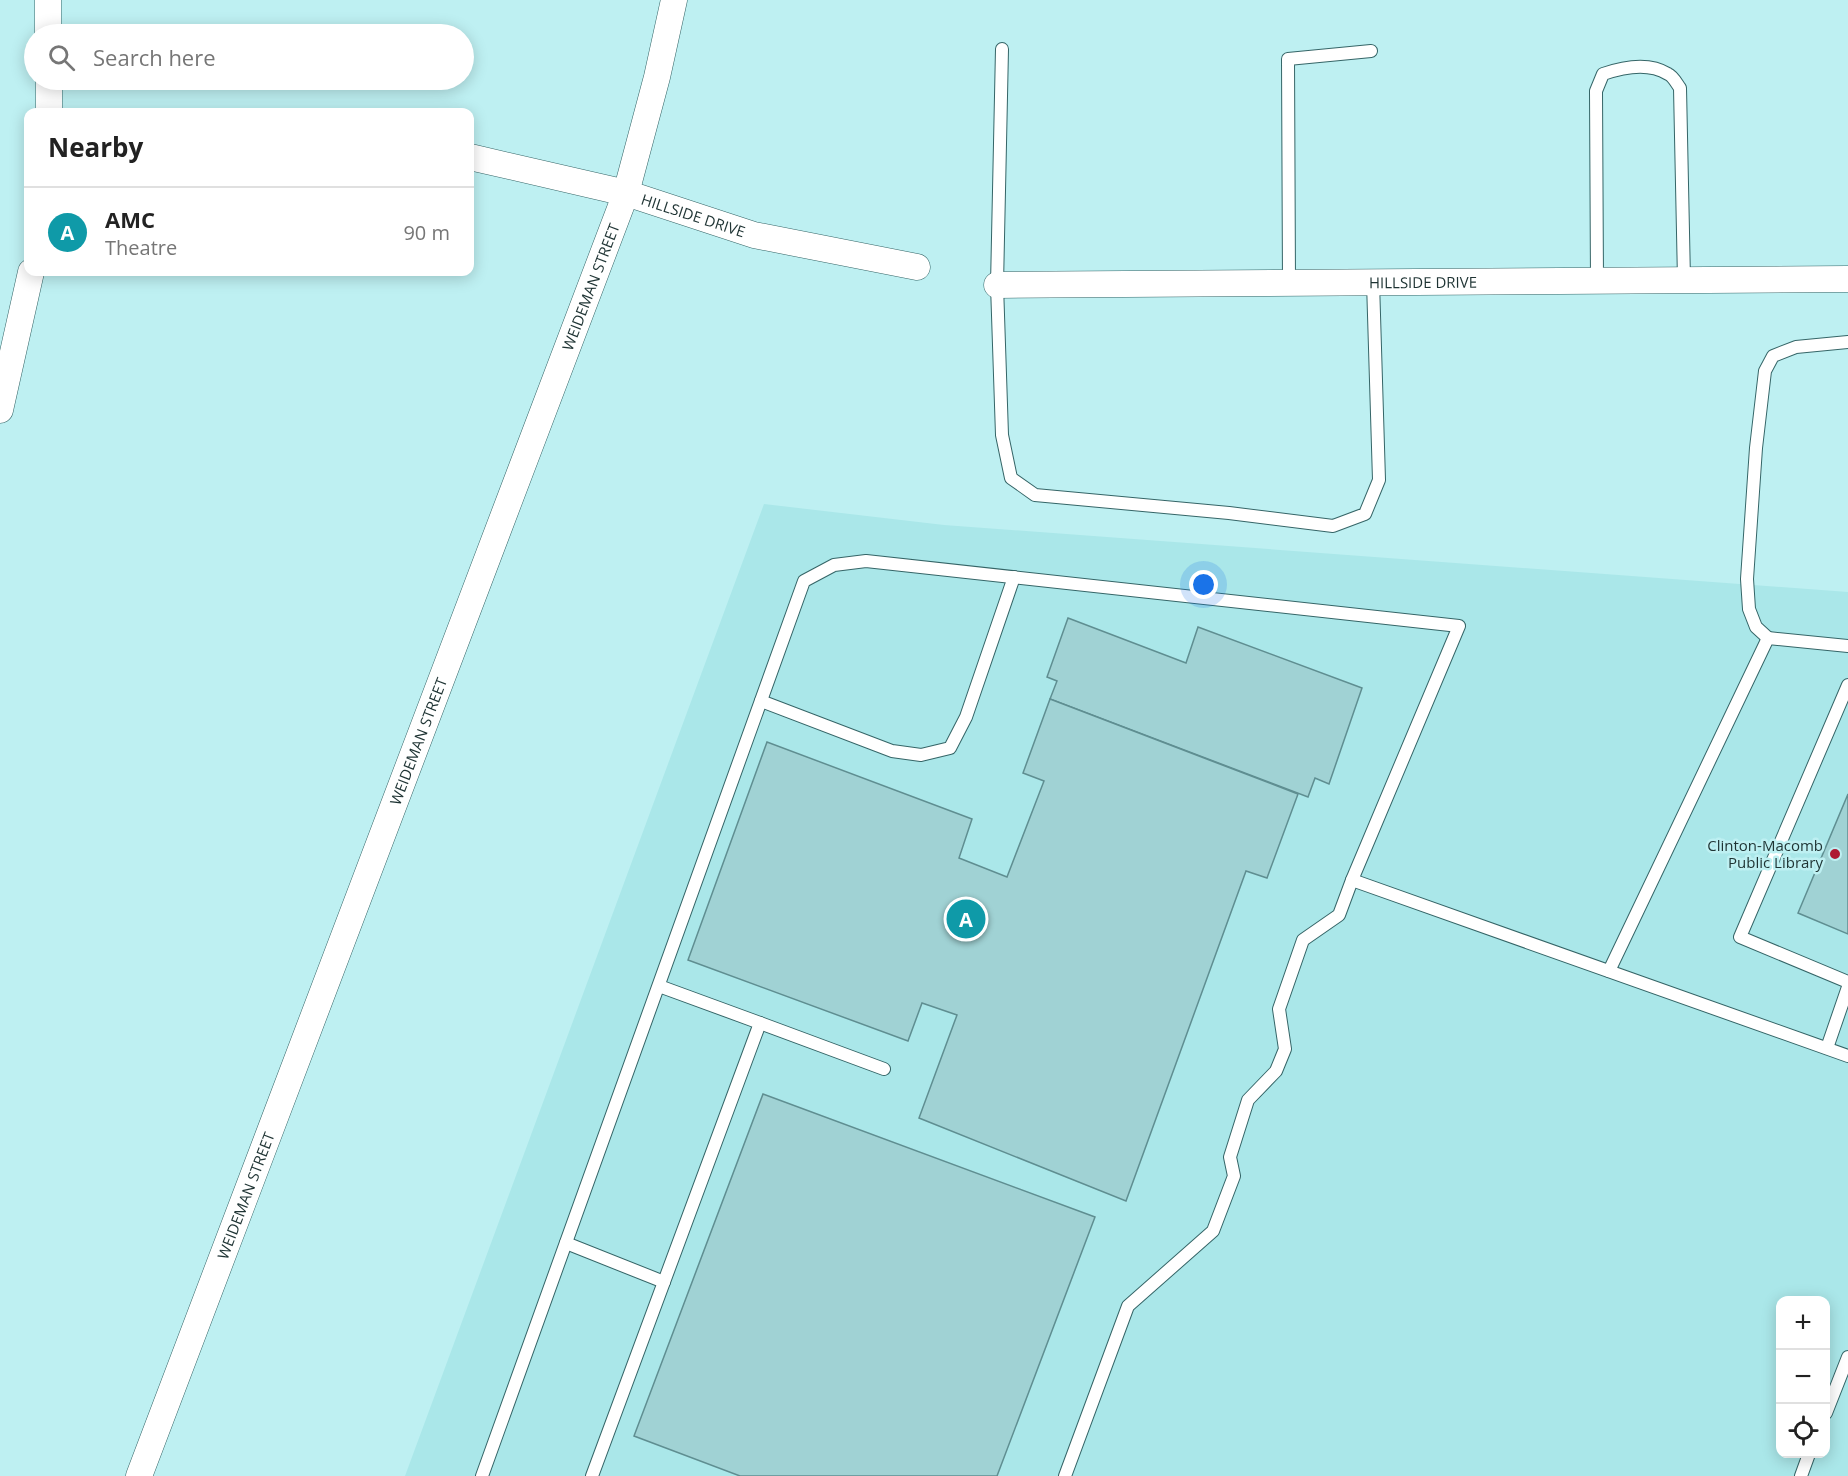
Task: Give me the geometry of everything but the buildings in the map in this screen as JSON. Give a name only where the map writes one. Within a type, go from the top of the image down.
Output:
[{"type":"street","points":[[48,0],[48,24]]},
{"type":"street","name":"WEIDEMAN STREET","points":[[139,1476],[626,193],[657,77],[674,0]]},
{"type":"street","points":[[49,90],[49,108]]},
{"type":"street","name":"HILLSIDE DRIVE","points":[[474,159],[626,193],[754,235],[917,267]]},
{"type":"street","points":[[0,410],[30,276]]},
{"type":"street","name":"HILLSIDE DRIVE","points":[[997,285],[1848,279]]},
{"type":"lane","points":[[1002,48],[997,285],[1002,435],[1011,478],[1035,495],[1229,513],[1333,526],[1365,514],[1379,480],[1373,282]]},
{"type":"lane","points":[[1289,283],[1288,59],[1371,51]]},
{"type":"lane","points":[[1597,281],[1596,90],[1603,74],[1621,68],[1651,68],[1670,74],[1680,88],[1684,280]]},
{"type":"lane","points":[[1848,342],[1796,347],[1773,356],[1765,371],[1756,448],[1747,579],[1749,609],[1756,627],[1767,638],[1848,646]]},
{"type":"lane","points":[[482,1476],[804,581],[834,565],[866,561],[1458,626],[1339,915],[1303,940],[1279,1009],[1285,1049],[1276,1071],[1248,1100],[1230,1157],[1234,1176],[1213,1231],[1128,1306],[1065,1476]]},
{"type":"lane","points":[[761,701],[892,751],[921,755],[950,748],[966,717],[1014,578]]},
{"type":"lane","points":[[1609,971],[1767,638]]},
{"type":"lane","points":[[1848,686],[1740,937],[1848,982]]},
{"type":"lane","points":[[1352,880],[1848,1056]]},
{"type":"lane","points":[[658,986],[884,1069]]},
{"type":"lane","points":[[1827,1048],[1848,987]]},
{"type":"lane","points":[[592,1476],[760,1023]]},
{"type":"lane","points":[[566,1243],[664,1282]]},
{"type":"lane","points":[[1830,1404],[1848,1357]]},
{"type":"lane","points":[[1801,1476],[1808,1458]]},
{"type":"shaded area","points":[[764,504],[944,525],[1848,592],[1848,1476],[405,1476]]},
{"type":"place","name":"Clinton-Macomb Public Library","points":[[1835,854]]},
{"type":"place","name":"AMC","points":[[966,919]]}]
